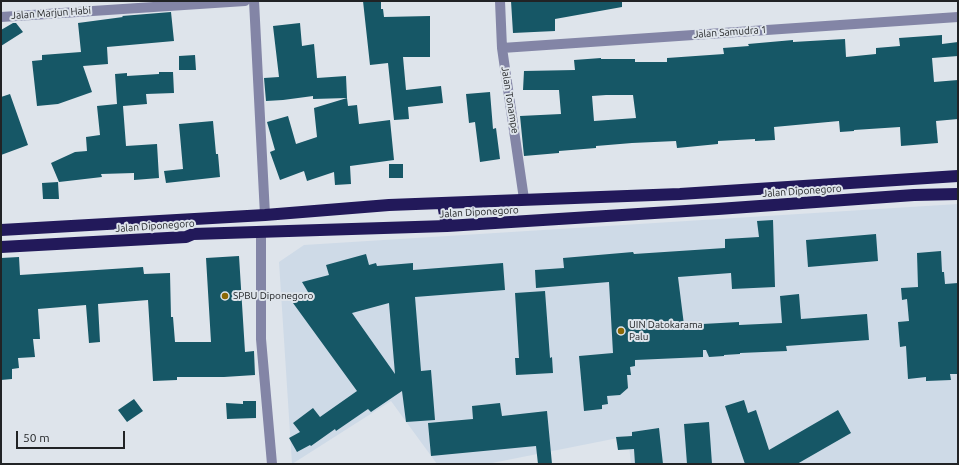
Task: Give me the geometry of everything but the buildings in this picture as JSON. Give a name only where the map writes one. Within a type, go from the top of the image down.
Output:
[{"type":"highway","name":"Jalan Diponegoro","points":[[1,230],[265,215],[389,205],[680,194],[958,176]]},
{"type":"highway","name":"Jalan Diponegoro","points":[[1,248],[186,237],[193,234],[447,226],[726,209],[914,195],[958,194]]},
{"type":"highway","points":[[443,204],[447,226]]},
{"type":"street","name":"Jalan Marjun Habi","points":[[1,17],[245,1]]},
{"type":"street","points":[[254,1],[265,215]]},
{"type":"street","name":"Jalan Tonampe","points":[[500,1],[502,48],[524,199]]},
{"type":"street","name":"Jalan Samudra 1","points":[[502,48],[958,17]]},
{"type":"street","points":[[261,233],[261,339],[272,464]]},
{"type":"shaded area","name":"UIN Datokarama Palu","points":[[958,204],[958,464],[631,464],[628,436],[487,464],[437,464],[391,401],[292,464],[279,262],[304,245]]},
{"type":"place","name":"SPBU Diponegoro","points":[[225,296]]},
{"type":"place","name":"UIN Datokarama Palu","points":[[621,331]]}]
